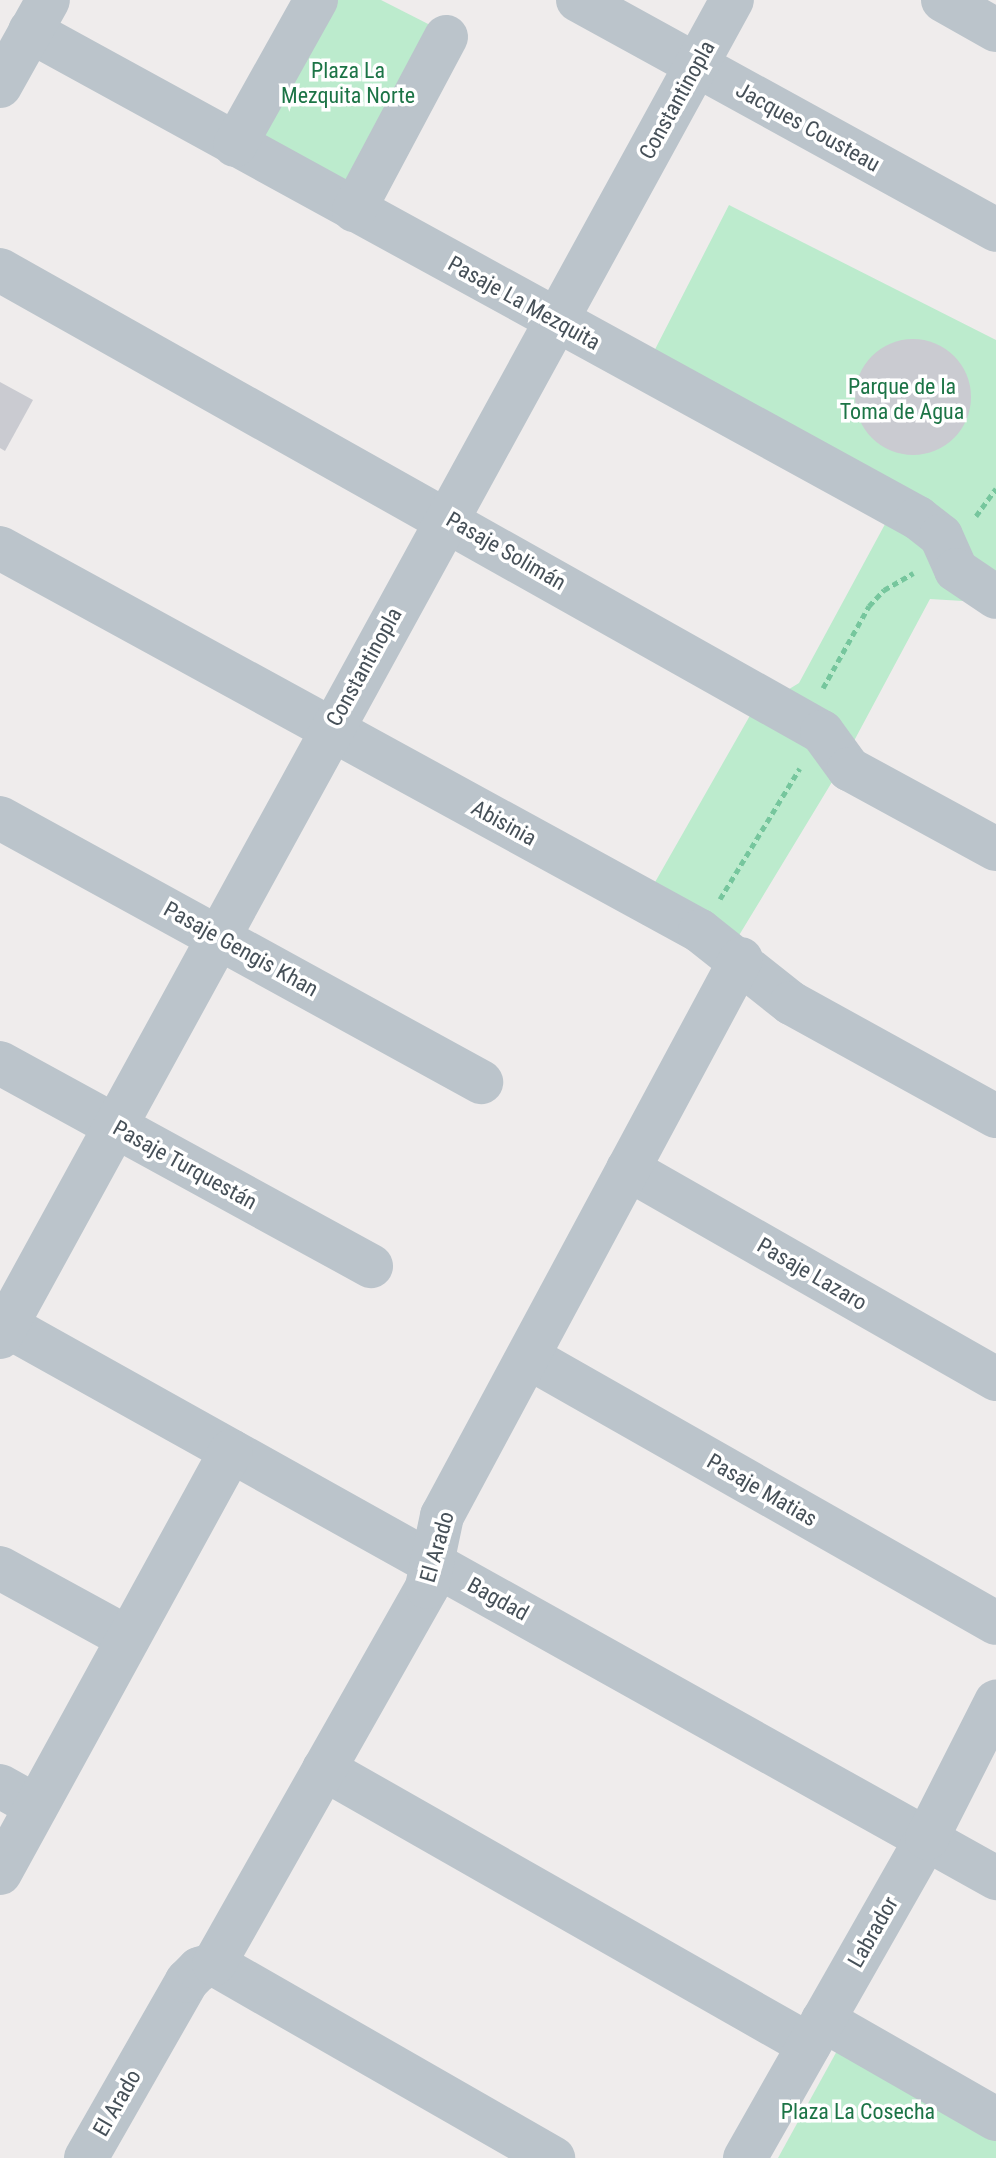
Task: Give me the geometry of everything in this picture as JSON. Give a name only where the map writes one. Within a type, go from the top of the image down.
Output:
[{"type":"street","points":[[235,145],[316,0]]},
{"type":"street","name":"Jacques Cousteau","points":[[578,0],[996,230]]},
{"type":"street","name":"Constantinopla","points":[[2,1328],[732,0]]},
{"type":"street","points":[[943,0],[996,30]]},
{"type":"street","points":[[0,86],[39,16]]},
{"type":"street","name":"Pasaje La Mezquita","points":[[39,16],[235,145],[918,518],[941,536],[956,570],[996,597]]},
{"type":"street","points":[[354,210],[446,37]]},
{"type":"street","name":"Pasaje Solimán","points":[[0,270],[447,517],[822,732],[849,769],[996,849]]},
{"type":"street","name":"Abisinia","points":[[0,548],[700,931],[741,959],[791,1003],[996,1116]]},
{"type":"street","name":"Pasaje Gengis Khan","points":[[0,818],[481,1082]]},
{"type":"street","name":"El Arado","points":[[86,2158],[187,1981],[199,1969],[214,1964],[427,1587],[442,1516],[741,959]]},
{"type":"street","name":"Pasaje Turquestán","points":[[0,1063],[371,1266]]},
{"type":"street","name":"Pasaje Lazaro","points":[[628,1169],[996,1379]]},
{"type":"street","name":"Bagdad","points":[[2,1328],[231,1451],[996,1878]]},
{"type":"street","name":"Pasaje Matias","points":[[528,1357],[996,1623]]},
{"type":"street","points":[[0,1873],[18,1796],[128,1638],[231,1451]]},
{"type":"street","points":[[0,1568],[128,1638]]},
{"type":"street","name":"Labrador","points":[[745,2158],[927,1838],[996,1702]]},
{"type":"street","points":[[324,1769],[816,2032],[996,2119]]},
{"type":"street","points":[[214,1964],[553,2158]]},
{"type":"green space","name":"Plaza La Mezquita Norte","points":[[331,0],[381,0],[438,29],[354,186],[259,136]]},
{"type":"green space","name":"Parque de la Toma de Agua","points":[[729,205],[996,340],[996,603],[930,599],[832,782],[738,937],[654,884],[752,712],[799,683],[897,502],[646,367]]},
{"type":"green space","name":"Plaza La Cosecha","points":[[838,2049],[996,2135],[996,2158],[778,2158]]},
{"type":"building","points":[[913,339],[935,343],[954,356],[967,375],[971,397],[967,419],[954,438],[935,451],[913,455],[891,451],[872,438],[859,419],[855,397],[859,375],[872,356],[891,343]]},
{"type":"building","points":[[0,382],[33,400],[5,451],[0,448]]}]
